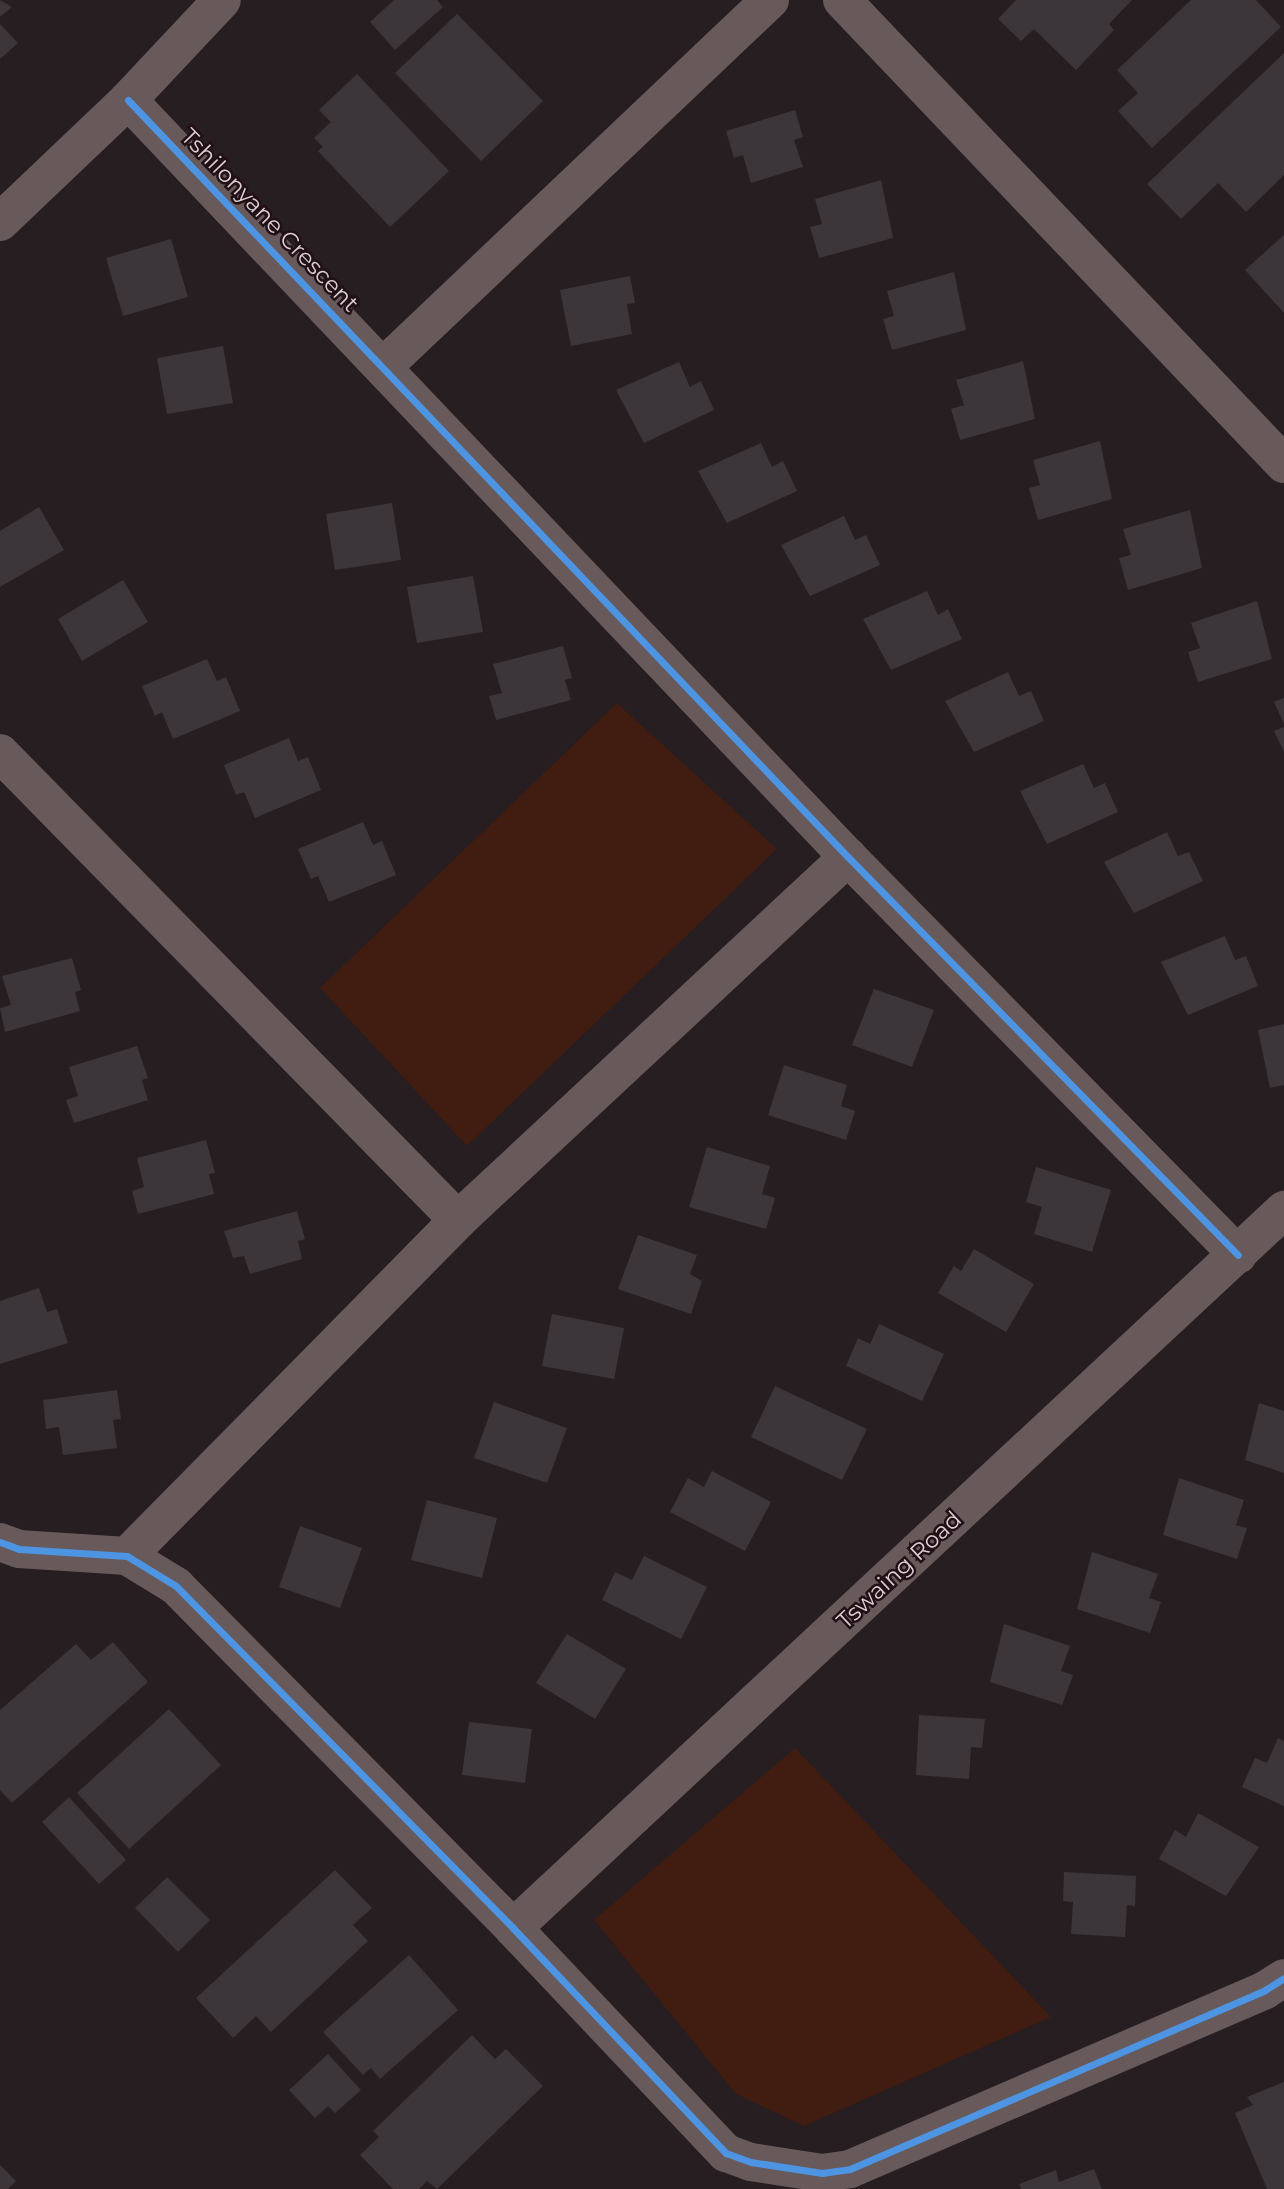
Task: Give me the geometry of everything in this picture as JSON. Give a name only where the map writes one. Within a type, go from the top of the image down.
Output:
[{"type":"street","points":[[0,222],[128,100],[222,0]]},
{"type":"street","points":[[384,366],[769,0]]},
{"type":"street","points":[[842,0],[1284,464]]},
{"type":"street","name":"Tshilonyane Crescent","points":[[128,100],[384,366],[848,857],[1238,1255]]},
{"type":"street","points":[[0,753],[458,1220]]},
{"type":"street","points":[[127,1556],[458,1220],[848,857]]},
{"type":"street","name":"Tswaing Road","points":[[513,1928],[1284,1210]]},
{"type":"street","points":[[0,1542],[19,1549],[127,1556],[176,1586],[513,1928],[726,2153],[751,2162],[822,2173],[850,2169],[1265,1990],[1284,1978]]},
{"type":"shaded area","points":[[617,703],[777,849],[467,1146],[320,988]]},
{"type":"shaded area","points":[[795,1748],[1051,2017],[804,2126],[736,2094],[594,1920]]},
{"type":"building","points":[[0,0],[12,7],[0,17]]},
{"type":"building","points":[[394,0],[437,0],[443,7],[395,50],[370,22]]},
{"type":"building","points":[[1016,0],[1132,0],[1109,24],[1114,30],[1076,70],[1034,29],[1021,41],[998,19]]},
{"type":"building","points":[[1191,0],[1256,0],[1281,27],[1152,148],[1118,111],[1138,93],[1117,70]]},
{"type":"building","points":[[457,14],[543,101],[481,161],[395,73]]},
{"type":"building","points":[[0,24],[18,43],[0,59]]},
{"type":"building","points":[[1284,53],[1284,175],[1246,212],[1218,183],[1181,219],[1147,184]]},
{"type":"building","points":[[357,74],[449,171],[390,227],[318,151],[323,147],[314,138],[331,122],[319,110]]},
{"type":"building","points":[[795,110],[803,137],[794,140],[803,167],[751,183],[743,155],[734,158],[726,131]]},
{"type":"building","points":[[881,180],[893,238],[819,258],[810,227],[822,224],[815,199]]},
{"type":"building","points":[[1284,235],[1284,313],[1245,270]]},
{"type":"building","points":[[171,239],[188,297],[123,316],[106,258]]},
{"type":"building","points":[[954,272],[966,330],[892,350],[883,319],[894,316],[887,291]]},
{"type":"building","points":[[630,276],[635,303],[627,304],[632,334],[571,346],[560,290]]},
{"type":"building","points":[[223,346],[233,403],[167,414],[157,358]]},
{"type":"building","points":[[1023,361],[1035,419],[960,440],[951,409],[964,405],[956,380]]},
{"type":"building","points":[[679,362],[690,387],[701,381],[714,410],[644,443],[616,390]]},
{"type":"building","points":[[1100,441],[1112,499],[1038,520],[1029,488],[1040,485],[1033,460]]},
{"type":"building","points":[[761,443],[772,467],[783,461],[797,491],[727,523],[698,471]]},
{"type":"building","points":[[392,503],[401,560],[335,570],[326,514]]},
{"type":"building","points":[[39,507],[64,550],[0,587],[0,531]]},
{"type":"building","points":[[1190,510],[1202,568],[1128,590],[1119,558],[1131,555],[1123,529]]},
{"type":"building","points":[[844,516],[855,540],[866,535],[880,565],[810,596],[781,545]]},
{"type":"building","points":[[473,576],[483,632],[417,643],[407,587]]},
{"type":"building","points":[[123,580],[148,622],[82,661],[58,619]]},
{"type":"building","points":[[927,591],[938,615],[948,609],[962,639],[891,670],[863,619]]},
{"type":"building","points":[[1257,601],[1272,659],[1198,682],[1188,652],[1200,648],[1191,623]]},
{"type":"building","points":[[563,646],[572,678],[565,680],[571,700],[496,720],[489,696],[502,693],[493,664]]},
{"type":"building","points":[[207,659],[217,681],[226,677],[240,711],[173,739],[162,712],[155,716],[142,686]]},
{"type":"building","points":[[1008,672],[1019,696],[1031,691],[1044,721],[974,752],[945,701]]},
{"type":"building","points":[[1284,698],[1284,724],[1274,702]]},
{"type":"building","points":[[1284,727],[1284,752],[1274,731]]},
{"type":"building","points":[[289,738],[298,761],[308,757],[321,790],[255,818],[244,792],[236,795],[224,765]]},
{"type":"building","points":[[1083,764],[1094,788],[1105,783],[1118,812],[1047,844],[1020,791]]},
{"type":"building","points":[[363,822],[373,845],[382,841],[396,875],[329,902],[318,876],[311,879],[298,849]]},
{"type":"building","points":[[1167,832],[1178,856],[1189,852],[1203,881],[1134,913],[1104,862]]},
{"type":"building","points":[[1225,936],[1235,960],[1246,956],[1258,986],[1188,1015],[1161,962]]},
{"type":"building","points":[[72,958],[81,990],[75,992],[80,1011],[5,1032],[0,1008],[11,1005],[2,976]]},
{"type":"building","points":[[874,989],[934,1010],[912,1067],[852,1045]]},
{"type":"building","points":[[1284,1024],[1284,1085],[1270,1088],[1258,1030]]},
{"type":"building","points":[[137,1046],[148,1078],[142,1080],[148,1100],[74,1123],[66,1100],[78,1096],[69,1067]]},
{"type":"building","points":[[784,1065],[847,1085],[841,1106],[855,1111],[846,1140],[768,1115]]},
{"type":"building","points":[[206,1140],[215,1173],[209,1174],[214,1194],[138,1214],[132,1191],[144,1187],[137,1158]]},
{"type":"building","points":[[707,1147],[770,1166],[762,1194],[775,1198],[766,1229],[689,1207]]},
{"type":"building","points":[[1036,1167],[1111,1190],[1092,1252],[1034,1234],[1042,1207],[1026,1202]]},
{"type":"building","points":[[297,1211],[305,1239],[298,1241],[302,1259],[250,1274],[244,1256],[233,1258],[224,1231]]},
{"type":"building","points":[[638,1235],[697,1255],[690,1274],[702,1281],[691,1314],[618,1289]]},
{"type":"building","points":[[974,1249],[1034,1284],[1006,1332],[938,1293],[954,1266],[961,1271]]},
{"type":"building","points":[[39,1288],[47,1312],[57,1309],[68,1343],[0,1364],[0,1301]]},
{"type":"building","points":[[552,1314],[624,1328],[614,1379],[542,1366]]},
{"type":"building","points":[[879,1324],[944,1354],[922,1401],[846,1366],[858,1338],[870,1344]]},
{"type":"building","points":[[775,1386],[867,1429],[842,1480],[751,1437]]},
{"type":"building","points":[[117,1390],[121,1419],[113,1420],[117,1448],[63,1455],[59,1427],[46,1429],[43,1400]]},
{"type":"building","points":[[494,1402],[567,1428],[547,1483],[474,1458]]},
{"type":"building","points":[[1259,1403],[1284,1411],[1284,1473],[1245,1460]]},
{"type":"building","points":[[712,1471],[771,1502],[745,1551],[670,1512],[688,1478],[704,1487]]},
{"type":"building","points":[[1179,1478],[1244,1500],[1236,1525],[1247,1528],[1237,1559],[1163,1535]]},
{"type":"building","points":[[427,1500],[497,1518],[482,1578],[411,1560]]},
{"type":"building","points":[[300,1526],[362,1548],[340,1608],[279,1587]]},
{"type":"building","points":[[1092,1552],[1158,1574],[1149,1598],[1161,1602],[1150,1633],[1077,1609]]},
{"type":"building","points":[[644,1556],[707,1587],[681,1639],[602,1600],[615,1572],[632,1580]]},
{"type":"building","points":[[1004,1624],[1070,1646],[1061,1671],[1073,1675],[1062,1705],[990,1682]]},
{"type":"building","points":[[567,1634],[626,1669],[595,1719],[536,1683]]},
{"type":"building","points":[[113,1642],[148,1682],[12,1803],[0,1790],[0,1710],[76,1644],[91,1660]]},
{"type":"building","points":[[169,1709],[221,1765],[129,1849],[77,1793]]},
{"type":"building","points":[[919,1715],[985,1719],[982,1748],[971,1747],[969,1779],[916,1775]]},
{"type":"building","points":[[469,1722],[532,1729],[525,1783],[462,1775]]},
{"type":"building","points":[[1278,1738],[1284,1741],[1284,1806],[1242,1787],[1255,1758],[1267,1763]]},
{"type":"building","points":[[69,1797],[126,1860],[99,1884],[42,1822]]},
{"type":"building","points":[[1198,1813],[1259,1847],[1226,1896],[1159,1859],[1175,1830],[1186,1837]]},
{"type":"building","points":[[335,1870],[372,1908],[353,1925],[368,1941],[271,2032],[256,2016],[233,2038],[196,1998]]},
{"type":"building","points":[[1064,1872],[1136,1876],[1135,1906],[1127,1905],[1125,1937],[1071,1934],[1073,1902],[1063,1901]]},
{"type":"building","points":[[167,1877],[210,1920],[178,1952],[135,1908]]},
{"type":"building","points":[[409,1955],[458,2010],[380,2079],[371,2068],[363,2075],[323,2032]]},
{"type":"building","points":[[472,2035],[495,2059],[506,2049],[543,2086],[437,2189],[427,2181],[419,2189],[393,2189],[360,2155],[379,2137],[373,2131]]},
{"type":"building","points":[[328,2054],[361,2090],[335,2113],[328,2106],[315,2118],[289,2090]]},
{"type":"building","points":[[1284,2082],[1284,2189],[1267,2189],[1235,2113],[1253,2105],[1247,2097]]},
{"type":"building","points":[[0,2165],[16,2181],[8,2189],[0,2189]]},
{"type":"building","points":[[1094,2169],[1102,2189],[1021,2189],[1019,2184],[1056,2170],[1059,2182]]},
{"type":"cycle path","points":[[128,100],[848,857],[1238,1255]]},
{"type":"cycle path","points":[[0,1542],[19,1549],[127,1556],[176,1586],[513,1928],[726,2153],[751,2162],[822,2173],[850,2169],[1265,1990],[1284,1978]]}]
